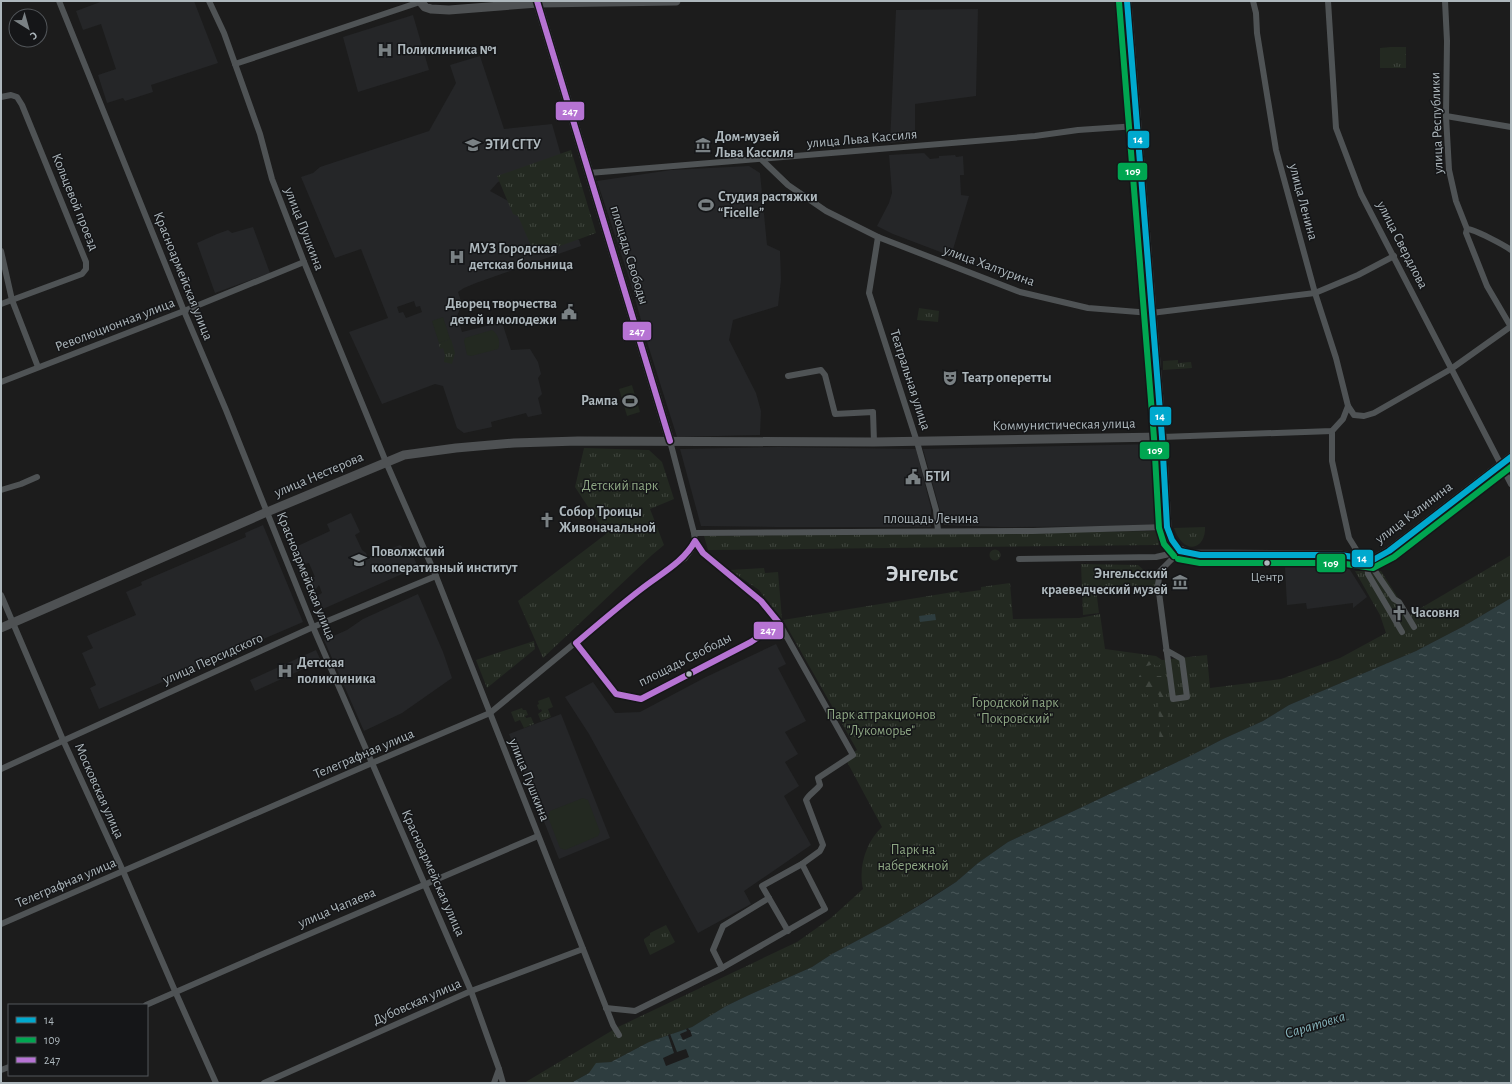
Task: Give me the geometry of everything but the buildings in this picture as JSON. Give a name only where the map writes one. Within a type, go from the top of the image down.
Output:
[{"type":"main road","points":[[422,3],[431,9],[449,10],[537,2],[676,1]]},
{"type":"main road","points":[[1127,1],[1162,437],[1167,527],[1169,536],[1173,544],[1180,551],[1191,554],[1340,554],[1367,560]]},
{"type":"main road","name":"площадь Свободы","points":[[537,2],[670,441]]},
{"type":"main road","name":"Коммунистическая улица","points":[[670,441],[917,442],[1162,437]]},
{"type":"main road","name":"улица Нестерова","points":[[1,628],[267,512],[404,455],[456,448],[514,443],[670,441]]},
{"type":"main road","name":"улица Калинина","points":[[1367,560],[1389,551],[1511,457]]},
{"type":"street","name":"Красноармейская улица","points":[[59,1],[313,627],[471,991],[503,1083]]},
{"type":"street","name":"улица Пушкина","points":[[209,1],[224,33],[260,134],[272,179],[304,262],[386,462],[436,576],[606,1008],[619,1035]]},
{"type":"street","name":"улица Ленина","points":[[1253,1],[1276,150],[1315,293],[1336,358],[1348,406]]},
{"type":"street","name":"улица Свердлова","points":[[1328,1],[1336,128],[1361,194],[1511,484]]},
{"type":"street","name":"улица Республики","points":[[1445,1],[1447,41],[1446,116],[1449,170],[1456,201],[1468,229],[1466,233],[1487,286],[1511,327]]},
{"type":"street","points":[[235,64],[422,3]]},
{"type":"street","name":"Кольцевой проезд","points":[[1,97],[11,95],[17,97],[22,105],[86,262],[86,268],[82,274],[1,304]]},
{"type":"street","points":[[1446,116],[1511,127]]},
{"type":"street","name":"улица Льва Кассиля","points":[[589,173],[1035,136],[1078,130],[1137,126]]},
{"type":"street","name":"улица Халтурина","points":[[761,159],[788,185],[826,211],[878,237],[1020,292],[1088,308],[1151,313],[1315,293],[1358,275],[1394,256]]},
{"type":"street","points":[[1468,229],[1472,229],[1481,235],[1503,244],[1511,250]]},
{"type":"street","name":"Театральная улица","points":[[878,237],[869,293],[917,442],[936,510],[938,531]]},
{"type":"street","points":[[1,251],[12,300],[38,367]]},
{"type":"street","name":"Революционная улица","points":[[1,382],[184,311],[304,262]]},
{"type":"street","points":[[1348,406],[1354,415],[1364,416],[1374,412],[1451,369],[1511,327]]},
{"type":"street","points":[[788,376],[821,370],[825,375],[835,414],[873,412],[874,442]]},
{"type":"street","points":[[1348,406],[1343,419],[1332,431],[1332,461],[1349,538],[1367,560],[1394,599],[1399,602],[1414,627]]},
{"type":"street","name":"Коммунистическая улица","points":[[1162,437],[1332,431]]},
{"type":"street","name":"площадь Свободы","points":[[670,441],[695,542]]},
{"type":"street","points":[[1,490],[37,477]]},
{"type":"street","name":"площадь Ленина","points":[[694,533],[1167,527]]},
{"type":"street","points":[[695,542],[703,552],[761,601],[779,623],[853,754],[818,778],[820,785],[808,796],[806,800],[823,845],[820,851],[802,864],[762,886],[788,931]]},
{"type":"street","name":"Телеграфная улица","points":[[1,924],[490,713],[650,581],[684,558],[691,550],[695,542]]},
{"type":"street","points":[[1019,559],[1156,557],[1180,551]]},
{"type":"street","points":[[1166,650],[1182,659],[1187,697],[1173,699],[1166,650],[1158,585],[1160,571],[1180,551]]},
{"type":"street","points":[[1367,560],[1368,574],[1402,632]]},
{"type":"street","name":"улица Персидского","points":[[1,769],[313,627],[436,576]]},
{"type":"street","name":"Московская улица","points":[[1,595],[14,622],[63,740],[123,871],[216,1083]]},
{"type":"street","points":[[1388,607],[1399,602]]},
{"type":"street","name":"площадь Свободы","points":[[576,643],[616,694],[641,699],[751,642],[779,623]]},
{"type":"street","name":"улица Чапаева","points":[[148,1004],[175,991],[538,836]]},
{"type":"street","points":[[606,1008],[635,1011],[722,968],[825,909],[802,864]]},
{"type":"street","points":[[722,968],[713,950],[723,926],[769,898]]},
{"type":"street","name":"Дубовская улица","points":[[264,1083],[471,991],[583,949]]},
{"type":"street","points":[[494,1083],[499,1069]]},
{"type":"shaded area","points":[[103,1],[194,1],[218,63],[151,85],[153,92],[125,101],[123,98],[107,103],[98,75],[116,69],[101,24],[83,30],[76,11]]},
{"type":"shaded area","points":[[978,9],[976,96],[915,104],[915,140],[890,143],[896,10]]},
{"type":"shaded area","name":"Поликлиника №1","points":[[413,15],[429,70],[358,92],[343,37]]},
{"type":"shaded area","points":[[480,56],[504,129],[552,124],[562,159],[498,182],[490,191],[579,240],[581,246],[476,283],[458,292],[462,304],[457,316],[462,332],[502,322],[511,350],[530,349],[538,362],[541,374],[538,378],[542,394],[538,398],[542,414],[528,417],[526,413],[491,422],[492,427],[464,433],[457,428],[443,386],[435,384],[382,404],[349,332],[388,318],[361,249],[335,258],[301,177],[313,173],[320,167],[429,131],[456,83],[450,65]],"holes":[[[414,301],[416,307],[420,306],[422,312],[406,318],[403,312],[399,313],[397,307]]]},
{"type":"shaded area","points":[[924,153],[930,159],[939,158],[939,156],[963,156],[964,175],[960,175],[961,195],[969,196],[951,256],[893,234],[877,226],[889,203],[892,193],[889,155]]},
{"type":"shaded area","points":[[749,166],[760,173],[767,245],[780,251],[781,280],[778,306],[733,320],[729,340],[756,393],[761,411],[760,435],[677,437],[648,345],[630,281],[597,181],[671,170]]},
{"type":"shaded area","points":[[253,227],[270,273],[215,293],[197,243],[228,230],[232,233]]},
{"type":"shaded area","points":[[1155,444],[1159,526],[999,527],[944,525],[923,449]]},
{"type":"shaded area","points":[[779,447],[916,449],[931,508],[931,527],[701,526],[680,449]]},
{"type":"shaded area","name":"Поволжский кооперативный институт","points":[[351,513],[360,532],[355,535],[362,550],[366,553],[368,558],[400,545],[413,556],[418,567],[323,609],[317,596],[322,593],[319,585],[314,590],[312,587],[309,587],[307,583],[310,580],[308,577],[315,577],[309,563],[304,564],[300,555],[289,550],[330,531],[327,524]]},
{"type":"shaded area","points":[[263,525],[303,622],[99,709],[90,688],[96,685],[82,653],[93,648],[87,636],[136,615],[126,592],[142,585],[141,582],[246,537],[245,533]]},
{"type":"shaded area","points":[[1347,565],[1367,597],[1353,608],[1353,603],[1307,609],[1306,603],[1287,605],[1285,567]]},
{"type":"shaded area","points":[[418,594],[443,652],[452,678],[402,713],[364,731],[324,640],[347,630],[363,619]]},
{"type":"shaded area","points":[[776,644],[786,664],[778,668],[806,721],[785,732],[798,754],[785,762],[799,786],[784,796],[811,845],[744,891],[751,904],[698,933],[589,734],[565,697],[593,682],[615,713],[640,712],[706,677]]},
{"type":"shaded area","name":"Детская поликлиника","points":[[316,650],[321,661],[255,691],[250,680]]},
{"type":"shaded area","points":[[561,714],[610,838],[559,859],[509,734]]},
{"type":"green space","points":[[1390,47],[1406,47],[1406,68],[1390,68]]},
{"type":"green space","points":[[1390,47],[1390,68],[1380,68],[1380,48]]},
{"type":"green space","points":[[571,150],[596,233],[535,255],[518,216],[513,214],[497,176]]},
{"type":"green space","points":[[919,308],[939,311],[938,322],[917,320]]},
{"type":"green space","points":[[443,317],[450,339],[439,343],[432,321]]},
{"type":"green space","points":[[492,330],[496,333],[498,338],[498,349],[471,356],[467,355],[464,341],[465,338]]},
{"type":"green space","points":[[451,339],[455,353],[452,364],[444,362],[445,355],[443,348],[440,349],[439,343]]},
{"type":"green space","points":[[1178,360],[1178,363],[1191,362],[1192,368],[1163,370],[1163,361]]},
{"type":"green space","name":"Рампа","points":[[632,385],[640,412],[627,416],[619,389]]},
{"type":"green space","name":"Детский парк","points":[[584,448],[649,450],[662,462],[674,499],[650,509],[664,545],[543,658],[518,601],[606,534],[575,487]]},
{"type":"green space","points":[[1205,527],[1202,541],[1191,547],[1182,542],[1174,528]]},
{"type":"green space","points":[[1159,531],[1159,545],[708,550],[704,536]]},
{"type":"green space","points":[[995,549],[999,551],[1001,555],[999,559],[995,561],[991,559],[989,555],[991,551]]},
{"type":"green space","points":[[1511,555],[1511,598],[1464,626],[1416,651],[1289,705],[1263,721],[1008,842],[978,863],[956,882],[890,923],[832,954],[812,967],[726,1006],[692,1027],[649,1042],[611,1062],[602,1063],[589,1073],[571,1083],[524,1083],[618,1027],[797,942],[831,918],[863,889],[862,872],[865,855],[876,833],[882,827],[845,758],[857,750],[783,620],[959,591],[960,593],[981,590],[981,587],[1010,583],[1013,619],[1079,618],[1100,614],[1105,649],[1156,656],[1162,660],[1207,655],[1210,688],[1281,679],[1340,658],[1386,633],[1380,615],[1355,571],[1381,571],[1409,615]]},
{"type":"green space","points":[[1081,564],[1138,565],[1156,581],[1158,595],[1127,584],[1096,589],[1099,613],[1083,615]]},
{"type":"green space","points":[[764,568],[765,573],[778,572],[782,619],[759,590],[730,570]]},
{"type":"green space","points":[[534,641],[535,649],[487,688],[476,660]]},
{"type":"green space","points":[[1140,657],[1160,661],[1160,665],[1157,666],[1153,664],[1143,667],[1138,666],[1136,665]]},
{"type":"green space","points":[[1146,670],[1153,676],[1161,676],[1164,681],[1170,739],[1161,743],[1159,737],[1159,695],[1153,693],[1147,695],[1141,691],[1139,676]]},
{"type":"green space","points":[[549,697],[553,707],[548,709],[551,717],[541,721],[538,714],[542,711],[541,709],[539,710],[537,705],[539,704],[538,701]]},
{"type":"green space","points":[[522,708],[523,710],[526,710],[528,715],[525,716],[526,718],[531,717],[534,724],[524,728],[520,720],[515,722],[511,712]]},
{"type":"green space","points":[[583,798],[588,800],[600,832],[598,836],[565,850],[560,848],[548,817],[550,811]]},
{"type":"green space","points":[[666,925],[675,942],[650,955],[644,939],[650,935],[650,933]]},
{"type":"water","name":"Саратовка","points":[[1511,598],[1511,1083],[571,1083],[589,1073],[596,1063],[611,1062],[649,1042],[692,1027],[726,1006],[812,967],[832,954],[890,923],[928,900],[956,882],[978,863],[1008,842],[1263,721],[1289,705],[1416,651],[1464,626]]},
{"type":"water","points":[[935,614],[936,620],[920,622],[919,616]]},
{"type":"pier","points":[[688,1028],[692,1036],[683,1040],[680,1034],[687,1031],[686,1029]]},
{"type":"pier","points":[[670,1034],[677,1052],[686,1049],[689,1057],[666,1066],[663,1058],[674,1053],[668,1035]]},
{"type":"transit line","name":"247","points":[[537,1],[670,441]]},
{"type":"transit line","name":"14","points":[[1127,1],[1162,437],[1167,527],[1172,540],[1180,551]]},
{"type":"transit line","name":"109","points":[[1119,2],[1154,438],[1159,528],[1164,544],[1174,556]]},
{"type":"transit line","name":"14","points":[[1180,551],[1200,555],[1340,555],[1373,560],[1389,551],[1511,457]]},
{"type":"transit line","name":"109","points":[[1178,559],[1200,563],[1339,563],[1373,568],[1394,557],[1511,467]]},
{"type":"transit line","name":"247","points":[[695,541],[703,553],[761,601],[779,623],[751,642],[641,699],[616,694],[576,643],[632,596],[678,562],[695,541]]},
{"type":"place","name":"Поликлиника №1","points":[[385,50]]},
{"type":"place","name":"ЭТИ СГТУ","points":[[473,145]]},
{"type":"place","name":"Дом-музей Льва Кассиля","points":[[703,145]]},
{"type":"place","name":"Студия растяжки “Ficelle”","points":[[706,205]]},
{"type":"place","name":"МУЗ Городская детская больница","points":[[457,257]]},
{"type":"place","name":"Дворец творчества детей и молодежи","points":[[569,312]]},
{"type":"place","name":"Театр оперетты","points":[[950,378]]},
{"type":"place","name":"Рампа","points":[[630,401]]},
{"type":"place","name":"БТИ","points":[[913,477]]},
{"type":"place","name":"Собор Троицы Живоначальной","points":[[547,520]]},
{"type":"place","name":"Поволжский кооперативный институт","points":[[359,560]]},
{"type":"place","name":"Центр","points":[[1267,563]]},
{"type":"place","name":"Энгельсский краеведческий музей","points":[[1180,582]]},
{"type":"place","name":"Часовня","points":[[1399,613]]},
{"type":"place","name":"Детская поликлиника","points":[[285,671]]},
{"type":"district","name":"Энгельс","points":[[922,574]]},
{"type":"park label","name":"Городской парк \"Покровский\"","points":[[1015,712]]},
{"type":"park label","name":"Парк аттракционов \"Лукоморье\"","points":[[881,724]]},
{"type":"park label","name":"Парк на набережной","points":[[913,858]]}]
